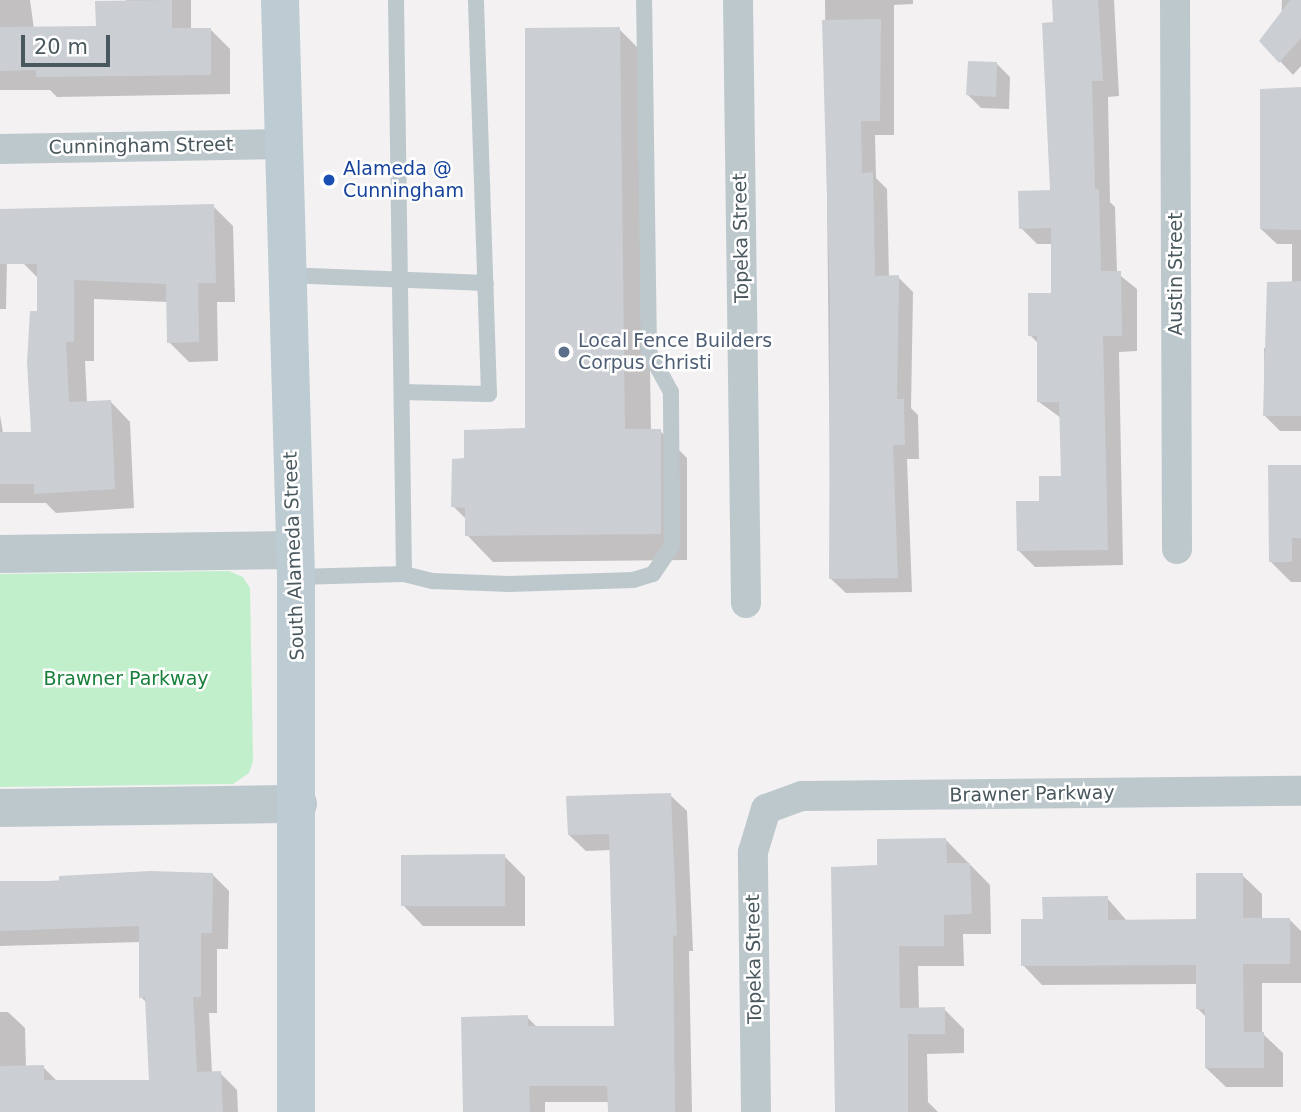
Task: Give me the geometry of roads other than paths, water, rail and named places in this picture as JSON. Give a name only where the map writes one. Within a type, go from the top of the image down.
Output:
[{"type":"main road","name":"South Alameda Street","points":[[280,0],[285,275],[295,563],[298,804],[296,1112]]},
{"type":"street","name":"Topeka Street","points":[[738,0],[746,603]]},
{"type":"street","name":"Austin Street","points":[[1175,0],[1177,549]]},
{"type":"street","name":"Cunningham Street","points":[[0,149],[282,144]]},
{"type":"street","points":[[0,554],[295,563]]},
{"type":"street","name":"Brawner Parkway","points":[[766,809],[802,796],[1301,791]]},
{"type":"street","points":[[0,808],[298,804]]},
{"type":"street","name":"Topeka Street","points":[[756,1112],[753,852],[766,809]]},
{"type":"lane","points":[[396,0],[404,574]]},
{"type":"lane","points":[[402,392],[489,394],[476,0]]},
{"type":"lane","points":[[295,563],[404,574],[433,581],[509,584],[633,580],[653,573],[671,545],[675,440],[671,392],[649,352],[644,0]]},
{"type":"lane","points":[[285,275],[486,283]]},
{"type":"place","name":"Alameda @ Cunningham","points":[[329,180]]},
{"type":"place","name":"Local Fence Builders Corpus Christi","points":[[564,352]]}]
